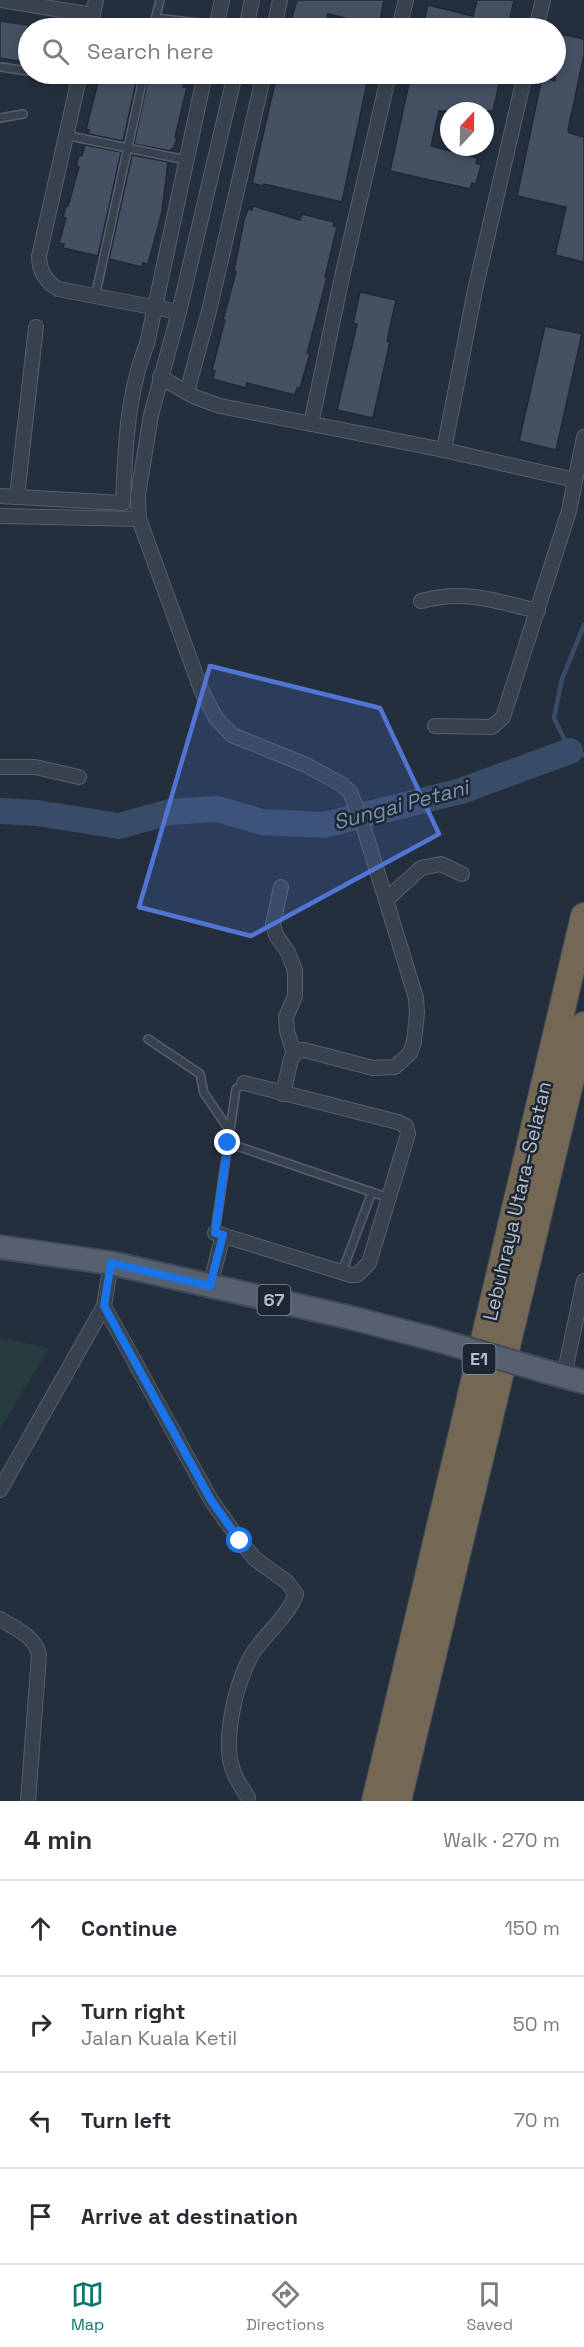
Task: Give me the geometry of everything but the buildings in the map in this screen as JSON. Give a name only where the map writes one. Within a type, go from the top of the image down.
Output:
[{"type":"highway","name":"Lebuhraya Utara–Selatan","points":[[375,1801],[584,916]]},
{"type":"highway","name":"Lebuhraya Utara–Selatan","points":[[398,1801],[584,1025]]},
{"type":"main road","name":"67","points":[[0,1247],[111,1263],[437,1340],[566,1376]]},
{"type":"street","points":[[1,0],[75,18]]},
{"type":"street","points":[[92,18],[96,0]]},
{"type":"street","points":[[218,18],[222,0]]},
{"type":"street","points":[[248,18],[252,0]]},
{"type":"street","points":[[276,18],[280,0]]},
{"type":"street","points":[[402,18],[406,0]]},
{"type":"street","points":[[538,18],[543,0]]},
{"type":"street","points":[[77,84],[39,256],[40,268],[46,280],[58,289],[179,312]]},
{"type":"street","points":[[204,84],[147,344],[134,387],[123,476],[130,503],[139,519],[202,692],[216,718],[232,735],[306,765],[341,784],[350,792],[387,899],[416,998],[415,1032],[410,1053],[395,1067],[386,1069],[354,1064],[304,1050],[294,1054]]},
{"type":"street","points":[[130,503],[234,84]]},
{"type":"street","points":[[187,392],[209,311],[262,84]]},
{"type":"street","points":[[311,424],[387,84]]},
{"type":"street","points":[[444,450],[475,290],[523,84]]},
{"type":"street","points":[[17,496],[36,327]]},
{"type":"street","points":[[160,377],[220,406],[444,450],[575,480]]},
{"type":"street","points":[[435,726],[482,728],[492,727],[498,723],[508,703],[569,511],[584,437]]},
{"type":"street","points":[[0,496],[130,503]]},
{"type":"street","points":[[0,516],[139,519]]},
{"type":"street","points":[[421,601],[452,594],[466,594],[538,611]]},
{"type":"street","points":[[0,767],[35,767],[79,777]]},
{"type":"street","points":[[387,899],[414,873],[432,864],[441,864],[462,874]]},
{"type":"street","points":[[281,887],[273,924],[276,935],[288,952],[295,971],[295,996],[286,1017],[287,1031],[294,1054],[284,1094]]},
{"type":"street","points":[[210,1286],[219,1234],[342,1272],[357,1275],[365,1269],[369,1263],[408,1134],[406,1126],[398,1122],[244,1083]]},
{"type":"street","points":[[0,1490],[104,1306],[111,1263]]},
{"type":"street","points":[[566,1376],[584,1281]]},
{"type":"street","points":[[104,1306],[211,1500],[255,1559],[287,1582],[296,1594],[292,1604],[249,1660],[233,1708],[227,1740],[232,1769],[249,1798]]},
{"type":"street","points":[[572,1339],[584,1329]]},
{"type":"street","points":[[0,1619],[24,1633],[35,1644],[39,1656],[28,1801]]},
{"type":"lane","points":[[156,18],[160,0]]},
{"type":"lane","points":[[0,67],[18,70]]},
{"type":"lane","points":[[95,297],[142,84]]},
{"type":"lane","points":[[0,118],[23,114]]},
{"type":"lane","points":[[65,135],[186,160]]},
{"type":"lane","points":[[148,1039],[200,1074],[204,1093],[230,1131]]},
{"type":"lane","points":[[219,1234],[236,1089],[244,1083]]},
{"type":"lane","points":[[228,1143],[389,1198]]},
{"type":"lane","points":[[342,1272],[372,1192]]},
{"type":"highlighted area","points":[[210,666],[380,708],[439,834],[251,936],[139,907]]},
{"type":"green space","points":[[0,1338],[49,1348],[0,1429]]},
{"type":"waterway","points":[[584,625],[562,679],[554,718],[570,751],[584,755]]},
{"type":"waterway","name":"Sungai Petani","points":[[0,811],[37,813],[119,826],[170,812],[217,809],[262,822],[324,825],[461,791],[570,751]]},
{"type":"route","points":[[228,1143],[215,1233],[223,1235],[210,1286],[111,1263],[104,1306],[211,1500],[240,1541]]}]
